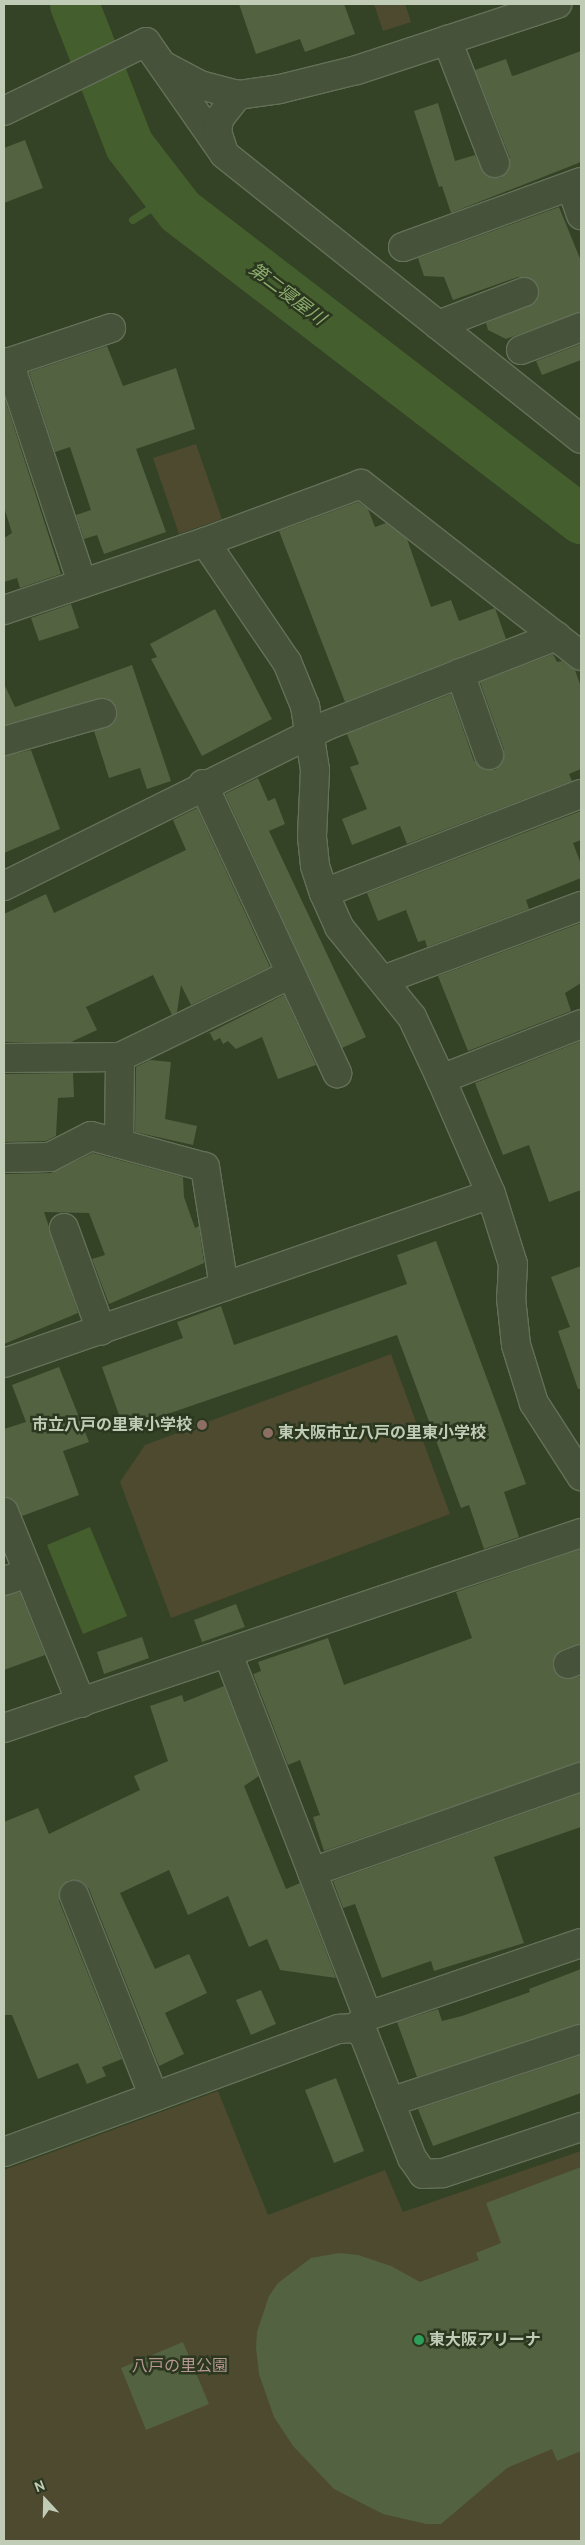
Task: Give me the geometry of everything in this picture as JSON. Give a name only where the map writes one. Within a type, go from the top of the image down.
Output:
[{"type":"street","points":[[163,66],[200,85],[238,95],[357,70],[557,4]]},
{"type":"street","points":[[446,40],[495,164]]},
{"type":"street","points":[[10,108],[146,42],[196,118],[224,154],[581,439]]},
{"type":"street","points":[[224,154],[217,132],[219,119],[238,95]]},
{"type":"street","points":[[403,247],[576,184],[581,215]]},
{"type":"street","points":[[438,325],[524,292]]},
{"type":"street","points":[[521,350],[581,327]]},
{"type":"street","points":[[82,583],[7,363],[111,328]]},
{"type":"street","points":[[4,610],[205,542],[361,484],[581,656]]},
{"type":"street","points":[[205,542],[287,662],[305,706],[311,734],[315,770],[312,837],[315,866],[324,893],[340,927],[412,1017],[492,1194],[513,1264],[511,1298],[516,1345],[534,1403],[581,1476]]},
{"type":"street","points":[[4,885],[203,784],[311,734],[556,636]]},
{"type":"street","points":[[460,673],[489,755]]},
{"type":"street","points":[[4,741],[102,713]]},
{"type":"street","points":[[203,784],[338,1073]]},
{"type":"street","points":[[324,893],[581,794]]},
{"type":"street","points":[[383,980],[581,906]]},
{"type":"street","points":[[4,1058],[120,1057],[291,974]]},
{"type":"street","points":[[441,1079],[581,1024]]},
{"type":"street","points":[[119,1143],[120,1057]]},
{"type":"street","points":[[4,1158],[50,1157],[91,1136],[205,1167],[224,1287]]},
{"type":"street","points":[[4,1363],[492,1194]]},
{"type":"street","points":[[64,1228],[101,1330]]},
{"type":"street","points":[[4,1512],[82,1703]]},
{"type":"street","points":[[4,1728],[228,1654],[581,1533]]},
{"type":"street","points":[[4,1581],[29,1572]]},
{"type":"street","points":[[228,1654],[312,1872],[364,2035],[412,2158],[422,2174],[444,2173],[581,2127]]},
{"type":"street","points":[[312,1872],[581,1777]]},
{"type":"street","points":[[74,1895],[154,2097]]},
{"type":"street","points":[[4,2152],[339,2029],[581,1943]]},
{"type":"street","points":[[390,2102],[581,2039]]},
{"type":"green space","points":[[374,4],[405,4],[411,22],[383,31]]},
{"type":"green space","points":[[196,444],[222,519],[179,534],[153,458]]},
{"type":"green space","points":[[391,1354],[450,1514],[171,1618],[120,1482],[145,1445]]},
{"type":"green space","name":"八戸の里公園","points":[[218,2091],[268,2215],[385,2170],[403,2212],[581,2151],[581,2541],[4,2541],[4,2170]]},
{"type":"shaded area","points":[[90,1527],[127,1616],[83,1634],[47,1545]]},
{"type":"building","points":[[239,4],[344,4],[355,34],[305,52],[300,39],[256,54]]},
{"type":"building","points":[[581,51],[581,162],[451,213],[442,186],[439,187],[414,111],[438,103],[455,161],[475,155],[485,175],[500,178],[507,172],[510,158],[475,70],[506,59],[512,76]]},
{"type":"building","points":[[25,140],[43,188],[4,203],[4,148]]},
{"type":"building","points":[[559,207],[581,261],[581,312],[506,339],[488,330],[486,323],[536,302],[539,294],[533,280],[518,277],[453,300],[444,277],[424,276],[418,258]]},
{"type":"building","points":[[581,344],[581,360],[542,375],[536,361]]},
{"type":"building","points":[[107,346],[123,386],[176,368],[195,429],[136,449],[166,532],[104,554],[97,535],[84,539],[76,515],[91,510],[70,447],[55,452],[29,372]]},
{"type":"building","points":[[4,396],[61,574],[20,588],[17,578],[4,582],[4,538],[12,533],[4,507]]},
{"type":"building","points":[[358,502],[368,509],[375,527],[386,523],[407,539],[431,607],[451,600],[459,621],[495,608],[506,639],[345,702],[279,531]]},
{"type":"building","points":[[71,604],[79,628],[39,641],[31,618]]},
{"type":"building","points":[[215,609],[272,719],[202,756],[151,659],[157,657],[150,644]]},
{"type":"building","points":[[553,654],[557,662],[562,661],[575,670],[581,687],[581,769],[569,774],[572,781],[407,844],[400,826],[352,845],[342,819],[367,809],[350,767],[359,764],[347,734],[451,694],[474,761],[486,770],[495,770],[504,758],[504,750],[480,682]]},
{"type":"building","points":[[132,665],[171,781],[147,789],[140,768],[109,778],[94,731],[113,724],[117,717],[117,708],[106,698],[4,725],[4,684],[15,707]]},
{"type":"building","points":[[31,750],[60,829],[4,853],[4,756]]},
{"type":"building","points":[[258,778],[268,801],[275,798],[285,824],[269,831],[366,1037],[342,1048],[225,794]]},
{"type":"building","points":[[197,808],[270,967],[191,1005],[181,985],[177,1012],[172,1015],[153,975],[86,1007],[97,1030],[71,1042],[4,1042],[4,914],[46,894],[54,913],[186,850],[173,820]]},
{"type":"building","points":[[581,811],[581,840],[573,843],[581,864],[581,878],[526,900],[529,909],[427,947],[425,940],[418,942],[406,910],[378,921],[367,893]]},
{"type":"building","points":[[581,923],[581,983],[565,993],[571,1011],[468,1051],[438,976]]},
{"type":"building","points":[[284,995],[316,1065],[278,1079],[262,1037],[236,1049],[228,1041],[223,1044],[220,1038],[214,1041],[210,1033],[205,1035]]},
{"type":"building","points":[[581,1041],[581,1190],[549,1202],[529,1145],[503,1155],[475,1083]]},
{"type":"building","points":[[150,1060],[171,1062],[165,1119],[197,1126],[193,1145],[135,1132],[136,1067]]},
{"type":"building","points":[[73,1073],[74,1097],[58,1098],[56,1136],[46,1141],[4,1142],[4,1074]]},
{"type":"building","points":[[93,1153],[183,1177],[184,1197],[195,1228],[199,1226],[204,1263],[109,1304],[92,1259],[105,1255],[89,1213],[44,1212],[78,1313],[4,1344],[4,1174],[51,1173]]},
{"type":"building","points":[[436,1241],[526,1484],[504,1492],[519,1537],[484,1549],[469,1505],[461,1508],[397,1335],[124,1429],[102,1367],[183,1338],[177,1322],[221,1306],[234,1345],[407,1284],[397,1255]]},
{"type":"building","points":[[581,1266],[581,1389],[578,1389],[558,1331],[570,1327],[551,1277]]},
{"type":"building","points":[[59,1367],[89,1442],[63,1451],[79,1495],[22,1516],[14,1500],[4,1497],[4,1429],[26,1422],[12,1385]]},
{"type":"building","points":[[581,1549],[581,1644],[562,1650],[553,1662],[559,1676],[566,1679],[581,1676],[581,1762],[324,1851],[313,1817],[320,1815],[300,1760],[288,1765],[253,1674],[261,1671],[258,1662],[328,1638],[344,1685],[472,1638],[456,1592]]},
{"type":"building","points":[[20,1592],[45,1655],[4,1670],[4,1596]]},
{"type":"building","points":[[236,1604],[245,1627],[202,1642],[194,1620]]},
{"type":"building","points":[[142,1637],[149,1658],[104,1674],[97,1652]]},
{"type":"building","points":[[224,1686],[259,1776],[244,1786],[286,1889],[300,1883],[336,1978],[280,1970],[267,1939],[249,1947],[228,1896],[188,1915],[169,1870],[120,1893],[155,1969],[189,1954],[207,1993],[165,2013],[184,2054],[159,2066],[89,1889],[83,1882],[69,1880],[62,1886],[59,1901],[122,2059],[102,2067],[106,2076],[87,2084],[78,2063],[38,2079],[12,2015],[4,2015],[4,1822],[38,1808],[49,1834],[140,1790],[134,1776],[168,1761],[150,1706],[182,1695],[184,1702]]},
{"type":"building","points":[[581,1793],[581,1827],[494,1857],[524,1943],[434,1971],[431,1961],[382,1978],[355,1904],[343,1908],[333,1881]]},
{"type":"building","points":[[581,1969],[581,2024],[417,2077],[397,2022],[438,2009],[442,2021],[462,2016],[530,1992],[529,1989]]},
{"type":"building","points":[[261,1990],[276,2024],[251,2035],[236,2000]]},
{"type":"building","points":[[581,2055],[581,2093],[433,2146],[418,2109]]},
{"type":"building","points":[[336,2078],[364,2151],[334,2163],[305,2090]]},
{"type":"building","name":"東大阪アリーナ","points":[[581,2167],[581,2451],[557,2461],[552,2449],[507,2468],[441,2524],[426,2524],[383,2514],[334,2489],[293,2446],[274,2417],[259,2374],[256,2348],[257,2332],[269,2296],[278,2283],[311,2258],[339,2253],[358,2255],[391,2266],[420,2282],[479,2260],[476,2253],[501,2243],[486,2203]]},
{"type":"building","points":[[183,2342],[209,2404],[146,2430],[121,2368]]},
{"type":"waterway","name":"第二寝屋川","points":[[74,4],[129,145],[180,211],[581,519]]},
{"type":"waterway","points":[[133,220],[169,197]]},
{"type":"place","name":"市立八戸の里東小学校","points":[[202,1425]]},
{"type":"place","name":"東大阪市立八戸の里東小学校","points":[[268,1433]]},
{"type":"place","name":"東大阪アリーナ","points":[[419,2340]]}]
